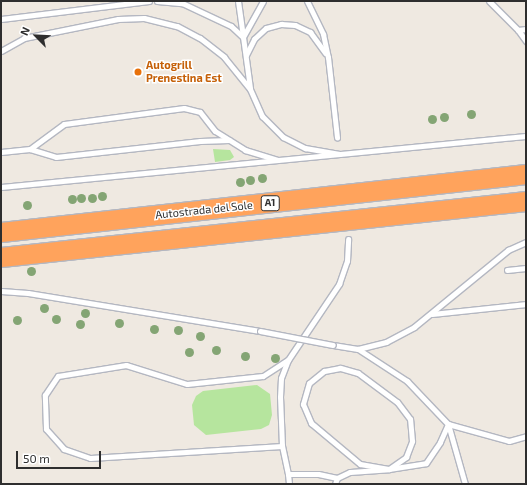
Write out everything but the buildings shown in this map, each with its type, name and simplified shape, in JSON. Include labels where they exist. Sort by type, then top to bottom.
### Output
[{"type":"highway","name":"Autostrada del Sole","points":[[1,232],[526,174]]},
{"type":"highway","name":"A1","points":[[1,257],[526,201]]},
{"type":"lane","points":[[1,19],[149,1]]},
{"type":"lane","points":[[157,1],[182,3],[231,26],[244,37]]},
{"type":"lane","points":[[238,1],[250,89]]},
{"type":"lane","points":[[244,37],[263,1]]},
{"type":"lane","points":[[307,1],[323,34],[328,57],[337,138]]},
{"type":"lane","points":[[489,1],[518,30],[526,41]]},
{"type":"lane","points":[[1,51],[24,38],[118,19],[144,18],[177,26],[200,38],[224,58],[250,89],[262,116],[283,137],[305,148],[348,155]]},
{"type":"lane","points":[[246,55],[254,39],[266,28],[281,24],[295,25],[310,32],[328,57]]},
{"type":"lane","points":[[518,30],[526,29]]},
{"type":"lane","points":[[30,149],[64,124],[184,108],[200,112],[215,131],[245,150],[280,161]]},
{"type":"lane","points":[[1,187],[348,155],[526,136]]},
{"type":"lane","points":[[1,152],[30,149],[56,157],[200,141],[230,140]]},
{"type":"lane","points":[[289,484],[282,446],[281,384],[288,360],[339,284],[347,261],[348,239]]},
{"type":"lane","points":[[1,292],[28,293],[260,331],[358,349],[386,342],[414,327],[508,250],[526,242]]},
{"type":"lane","points":[[506,270],[526,268]]},
{"type":"lane","points":[[430,314],[526,304]]},
{"type":"lane","points":[[358,349],[407,381],[448,424],[465,484]]},
{"type":"lane","points":[[282,446],[90,458],[64,449],[46,429],[45,394],[58,376],[126,365],[186,384],[263,376],[288,360]]},
{"type":"lane","points":[[340,368],[358,373],[397,402],[410,419],[412,441],[406,457],[389,469],[360,464],[310,423],[303,404],[309,383],[324,371],[340,368]]},
{"type":"lane","points":[[448,424],[509,441],[526,436]]},
{"type":"lane","points":[[288,474],[318,474],[337,478],[350,472],[389,469],[426,463],[440,442],[448,424]]},
{"type":"lane","points":[[335,484],[337,478]]},
{"type":"green space","points":[[213,149],[230,150],[234,157],[230,160],[215,162]]},
{"type":"green space","points":[[257,385],[270,394],[272,415],[269,425],[261,429],[206,435],[194,425],[192,405],[196,396],[203,391]]},
{"type":"place","name":"Autogrill Prenestina Est","points":[[138,72]]}]
